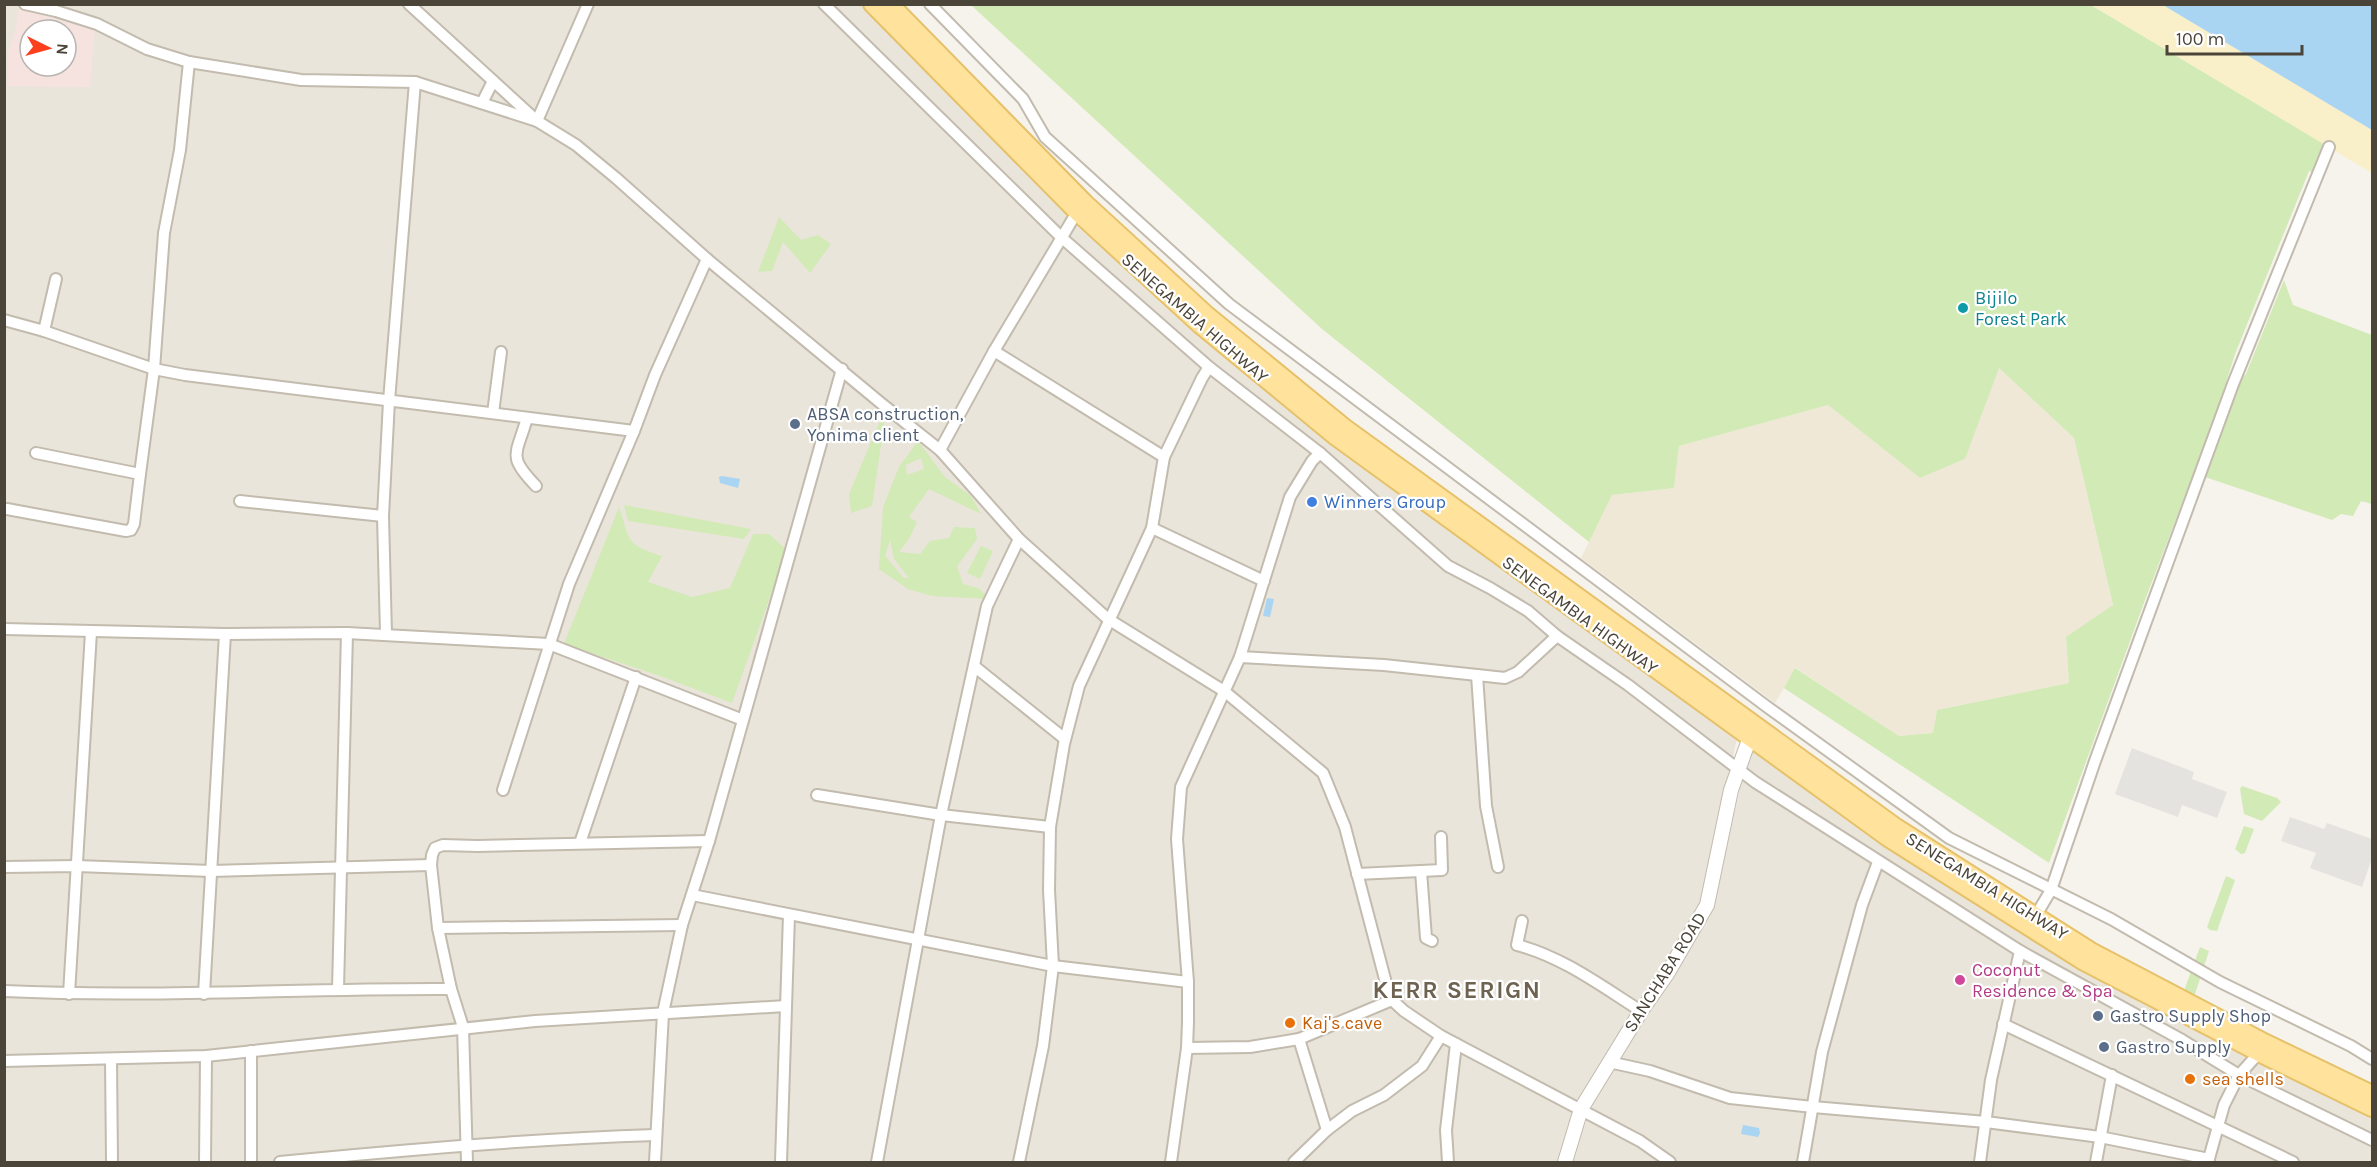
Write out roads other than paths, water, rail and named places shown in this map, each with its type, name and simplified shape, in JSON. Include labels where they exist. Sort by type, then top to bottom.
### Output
[{"type":"main road","name":"SENEGAMBIA HIGHWAY","points":[[872,4],[1077,212],[1199,324],[1336,437],[1888,838],[2038,934],[2103,972],[2259,1053],[2373,1108]]},
{"type":"main road","name":"SENEGAMBIA HIGHWAY","points":[[890,4],[996,114],[1132,247],[1214,321],[1344,427],[1896,827],[2035,917],[2127,971],[2264,1042],[2373,1094]]},
{"type":"street","points":[[25,4],[97,24],[147,49],[189,62],[301,80],[415,82],[537,121]]},
{"type":"street","points":[[537,121],[588,4]]},
{"type":"street","points":[[824,4],[1060,237],[1209,367],[1320,453],[1448,566],[1528,611],[1557,636],[1628,685],[1755,782],[2020,951],[2182,1040],[2239,1075],[2373,1140]]},
{"type":"street","points":[[930,4],[1023,99],[1045,137],[1228,304],[1766,706],[1949,838],[2111,919],[2220,982],[2373,1059]]},
{"type":"street","points":[[415,6],[537,121],[576,145],[707,259],[940,450],[1019,539],[1108,619],[1224,690],[1323,773],[1345,827],[1392,1000],[1441,1036],[1581,1108],[1640,1141],[1670,1162]]},
{"type":"street","points":[[8,509],[126,531],[131,530],[134,524],[154,369],[164,233],[180,150],[189,62]]},
{"type":"street","points":[[482,103],[493,81]]},
{"type":"street","points":[[386,634],[383,516],[388,401],[415,82]]},
{"type":"street","points":[[2035,917],[2051,890],[2213,436],[2329,147]]},
{"type":"street","points":[[940,450],[994,351],[1077,212]]},
{"type":"street","points":[[503,790],[569,584],[634,431],[655,375],[707,259]]},
{"type":"street","points":[[44,331],[56,279]]},
{"type":"street","points":[[4,320],[44,331],[154,369],[634,431]]},
{"type":"street","points":[[994,351],[1164,457]]},
{"type":"street","points":[[494,413],[501,352]]},
{"type":"street","points":[[1019,1162],[1043,1046],[1053,966],[1049,890],[1050,827],[1065,739],[1079,686],[1152,528],[1164,457],[1209,367]]},
{"type":"street","points":[[655,1162],[663,1014],[682,926],[709,841],[842,369]]},
{"type":"street","points":[[527,418],[515,458],[519,468],[536,486]]},
{"type":"street","points":[[36,453],[140,474]]},
{"type":"street","points":[[1171,1162],[1187,1048],[1188,982],[1177,839],[1181,787],[1240,657],[1290,497],[1312,461],[1320,453]]},
{"type":"street","points":[[240,501],[383,516]]},
{"type":"street","points":[[1152,528],[1264,581]]},
{"type":"street","points":[[878,1162],[941,815],[987,606],[1019,539]]},
{"type":"street","points":[[4,629],[225,634],[386,634],[549,644],[636,676],[743,720]]},
{"type":"street","points":[[69,994],[91,632]]},
{"type":"street","points":[[338,989],[347,633]]},
{"type":"street","points":[[204,994],[225,634]]},
{"type":"street","points":[[1240,657],[1384,665],[1505,678],[1518,672],[1557,636]]},
{"type":"street","points":[[974,666],[1065,739]]},
{"type":"street","points":[[1477,675],[1486,806],[1498,867]]},
{"type":"street","points":[[580,843],[636,676]]},
{"type":"street","name":"SANCHABA ROAD","points":[[1565,1162],[1581,1108],[1641,1011],[1667,974],[1707,905],[1722,827],[1738,767],[1750,737]]},
{"type":"street","points":[[817,795],[941,815],[1050,827]]},
{"type":"street","points":[[1357,874],[1442,870],[1441,837]]},
{"type":"street","points":[[467,1162],[463,1028],[451,989],[438,928],[431,865],[435,848],[443,845],[709,841]]},
{"type":"street","points":[[1803,1162],[1822,1052],[1862,905],[1878,862]]},
{"type":"street","points":[[4,867],[77,866],[211,872],[431,865]]},
{"type":"street","points":[[1421,871],[1426,938],[1432,941]]},
{"type":"street","points":[[692,896],[1053,966],[1188,982]]},
{"type":"street","points":[[781,1162],[789,915]]},
{"type":"street","points":[[1522,921],[1517,945],[1542,952],[1558,960],[1641,1011]]},
{"type":"street","points":[[438,928],[682,926]]},
{"type":"street","points":[[1980,1162],[1991,1080],[2020,951]]},
{"type":"street","points":[[4,992],[204,994],[338,989],[451,989]]},
{"type":"street","points":[[1187,1048],[1250,1047],[1299,1040],[1392,1000]]},
{"type":"street","points":[[4,1061],[206,1056],[535,1021],[786,1006]]},
{"type":"street","points":[[2003,1023],[2293,1162]]},
{"type":"street","points":[[1294,1162],[1327,1130],[1353,1111],[1384,1095],[1422,1066],[1441,1036]]},
{"type":"street","points":[[1299,1040],[1327,1130]]},
{"type":"street","points":[[1448,1162],[1446,1130],[1456,1044]]},
{"type":"street","points":[[251,1051],[251,1162]]},
{"type":"street","points":[[1609,1062],[1650,1071],[1730,1098],[1986,1122],[2100,1137],[2208,1161],[2224,1105],[2239,1075],[2259,1053]]},
{"type":"street","points":[[205,1162],[206,1056]]},
{"type":"street","points":[[111,1059],[112,1162]]},
{"type":"street","points":[[2096,1162],[2112,1075]]},
{"type":"street","points":[[280,1162],[378,1158],[466,1147],[588,1137],[655,1135]]},
{"type":"water","points":[[2163,5],[2372,5],[2372,130]]},
{"type":"water","points":[[719,477],[740,479],[738,488],[720,483]]},
{"type":"water","points":[[1267,598],[1274,599],[1270,617],[1263,616]]},
{"type":"water","points":[[1743,1125],[1759,1128],[1758,1137],[1741,1134]]},
{"type":"place","name":"Bijilo Forest Park","points":[[1963,308]]},
{"type":"place","name":"ABSA construction, Yonima client","points":[[795,424]]},
{"type":"place","name":"Winners Group","points":[[1312,502]]},
{"type":"place","name":"Coconut Residence & Spa","points":[[1960,980]]},
{"type":"place","name":"Gastro Supply Shop","points":[[2098,1016]]},
{"type":"place","name":"Kaj's cave","points":[[1290,1023]]},
{"type":"place","name":"Gastro Supply","points":[[2104,1047]]},
{"type":"place","name":"sea shells","points":[[2190,1079]]},
{"type":"district","name":"KERR SERIGN","points":[[1457,990]]}]
